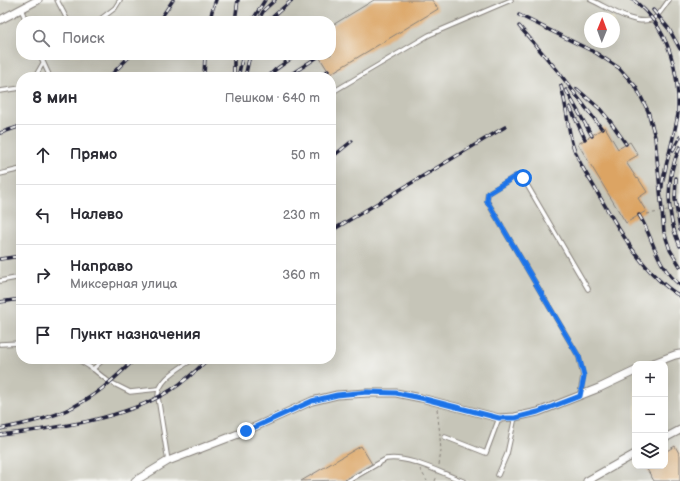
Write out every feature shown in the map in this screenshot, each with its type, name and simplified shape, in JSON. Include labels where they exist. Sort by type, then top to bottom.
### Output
[{"type":"street","points":[[0,20],[38,0]]},
{"type":"street","points":[[659,361],[680,354]]},
{"type":"street","points":[[134,481],[168,461],[246,431],[312,401],[337,395],[367,392],[396,393],[499,418],[515,418],[538,412],[580,396],[632,372]]},
{"type":"street","points":[[668,436],[680,430]]},
{"type":"street","points":[[587,481],[632,456]]},
{"type":"lane","points":[[57,0],[65,16]]},
{"type":"lane","points":[[105,16],[115,8],[120,0]]},
{"type":"lane","points":[[336,90],[429,35],[511,0]]},
{"type":"lane","points":[[591,0],[630,18],[644,21],[654,19],[667,2],[663,0]]},
{"type":"lane","points":[[21,9],[24,16]]},
{"type":"lane","points":[[42,60],[48,72]]},
{"type":"lane","points":[[38,72],[43,63]]},
{"type":"lane","points":[[0,91],[16,89]]},
{"type":"lane","points":[[0,174],[16,170]]},
{"type":"lane","points":[[580,396],[584,376],[579,357],[487,201],[488,193],[516,176],[523,178],[588,289]]},
{"type":"lane","points":[[0,280],[16,278]]},
{"type":"lane","points":[[0,344],[16,343]]},
{"type":"lane","points":[[85,364],[108,381],[130,392],[158,389]]},
{"type":"lane","points":[[93,369],[98,364]]},
{"type":"lane","points":[[168,461],[158,389],[168,377],[186,364]]},
{"type":"lane","points":[[445,437],[486,453],[499,418]]},
{"type":"lane","points":[[498,475],[507,454],[515,418]]},
{"type":"lane","points":[[348,481],[386,459],[392,458],[402,458],[463,481]]},
{"type":"path","points":[[647,214],[680,209]]},
{"type":"path","points":[[435,481],[441,451],[437,409],[440,403]]},
{"type":"path","points":[[420,469],[427,481]]},
{"type":"shaded area","points":[[0,0],[680,0],[680,481],[0,481]]},
{"type":"building","points":[[374,0],[432,0],[438,9],[333,72],[329,72],[321,60],[336,60],[336,23]]},
{"type":"building","points":[[605,127],[618,149],[630,142],[638,155],[626,162],[647,192],[638,198],[646,211],[626,223],[578,144]]},
{"type":"building","points":[[361,446],[372,464],[345,480],[301,481]]},
{"type":"building","points":[[675,446],[680,455],[680,481],[654,481],[647,469],[668,469],[668,450]]},
{"type":"railway","points":[[162,16],[173,0]]},
{"type":"railway","points":[[211,16],[216,0]]},
{"type":"railway","points":[[236,16],[238,0]]},
{"type":"railway","points":[[255,16],[265,0]]},
{"type":"railway","points":[[261,16],[264,10],[275,0]]},
{"type":"railway","points":[[274,16],[292,0]]},
{"type":"railway","points":[[633,0],[645,11],[663,36],[674,66],[677,82],[678,114],[662,187]]},
{"type":"railway","points":[[653,10],[669,29],[680,49]]},
{"type":"railway","points":[[519,15],[596,53],[619,68],[636,87],[648,111],[655,137],[664,232],[670,250],[680,266]]},
{"type":"railway","points":[[519,26],[557,70],[602,129]]},
{"type":"railway","points":[[114,72],[126,60]]},
{"type":"railway","points":[[204,72],[205,60]]},
{"type":"railway","points":[[234,60],[234,72]]},
{"type":"railway","points":[[239,72],[242,60]]},
{"type":"railway","points":[[246,72],[249,60]]},
{"type":"railway","points":[[273,72],[289,60]]},
{"type":"railway","points":[[295,72],[313,60]]},
{"type":"railway","points":[[561,86],[571,139],[575,152],[584,170],[632,249],[654,276],[680,296]]},
{"type":"railway","points":[[577,89],[600,109],[626,144]]},
{"type":"railway","points":[[566,90],[592,136]]},
{"type":"railway","points":[[570,107],[585,139]]},
{"type":"railway","points":[[336,228],[505,127]]},
{"type":"railway","points":[[0,133],[16,128]]},
{"type":"railway","points":[[673,150],[680,137]]},
{"type":"railway","points":[[336,154],[352,141]]},
{"type":"railway","points":[[680,147],[672,172],[669,197],[672,222],[680,246]]},
{"type":"railway","points":[[676,178],[675,199],[680,230]]},
{"type":"railway","points":[[639,215],[660,261],[672,278],[680,285]]},
{"type":"railway","points":[[0,259],[16,257]]},
{"type":"railway","points":[[0,302],[16,300]]},
{"type":"railway","points":[[0,429],[42,419],[73,407],[103,388],[129,364]]},
{"type":"railway","points":[[0,435],[66,426],[110,416],[132,409],[171,390],[190,376],[203,364]]},
{"type":"route","points":[[246,431],[312,401],[337,395],[367,392],[396,393],[499,418],[515,418],[538,412],[580,396],[584,376],[579,357],[487,201],[488,193],[498,186],[516,176],[523,178]]}]
